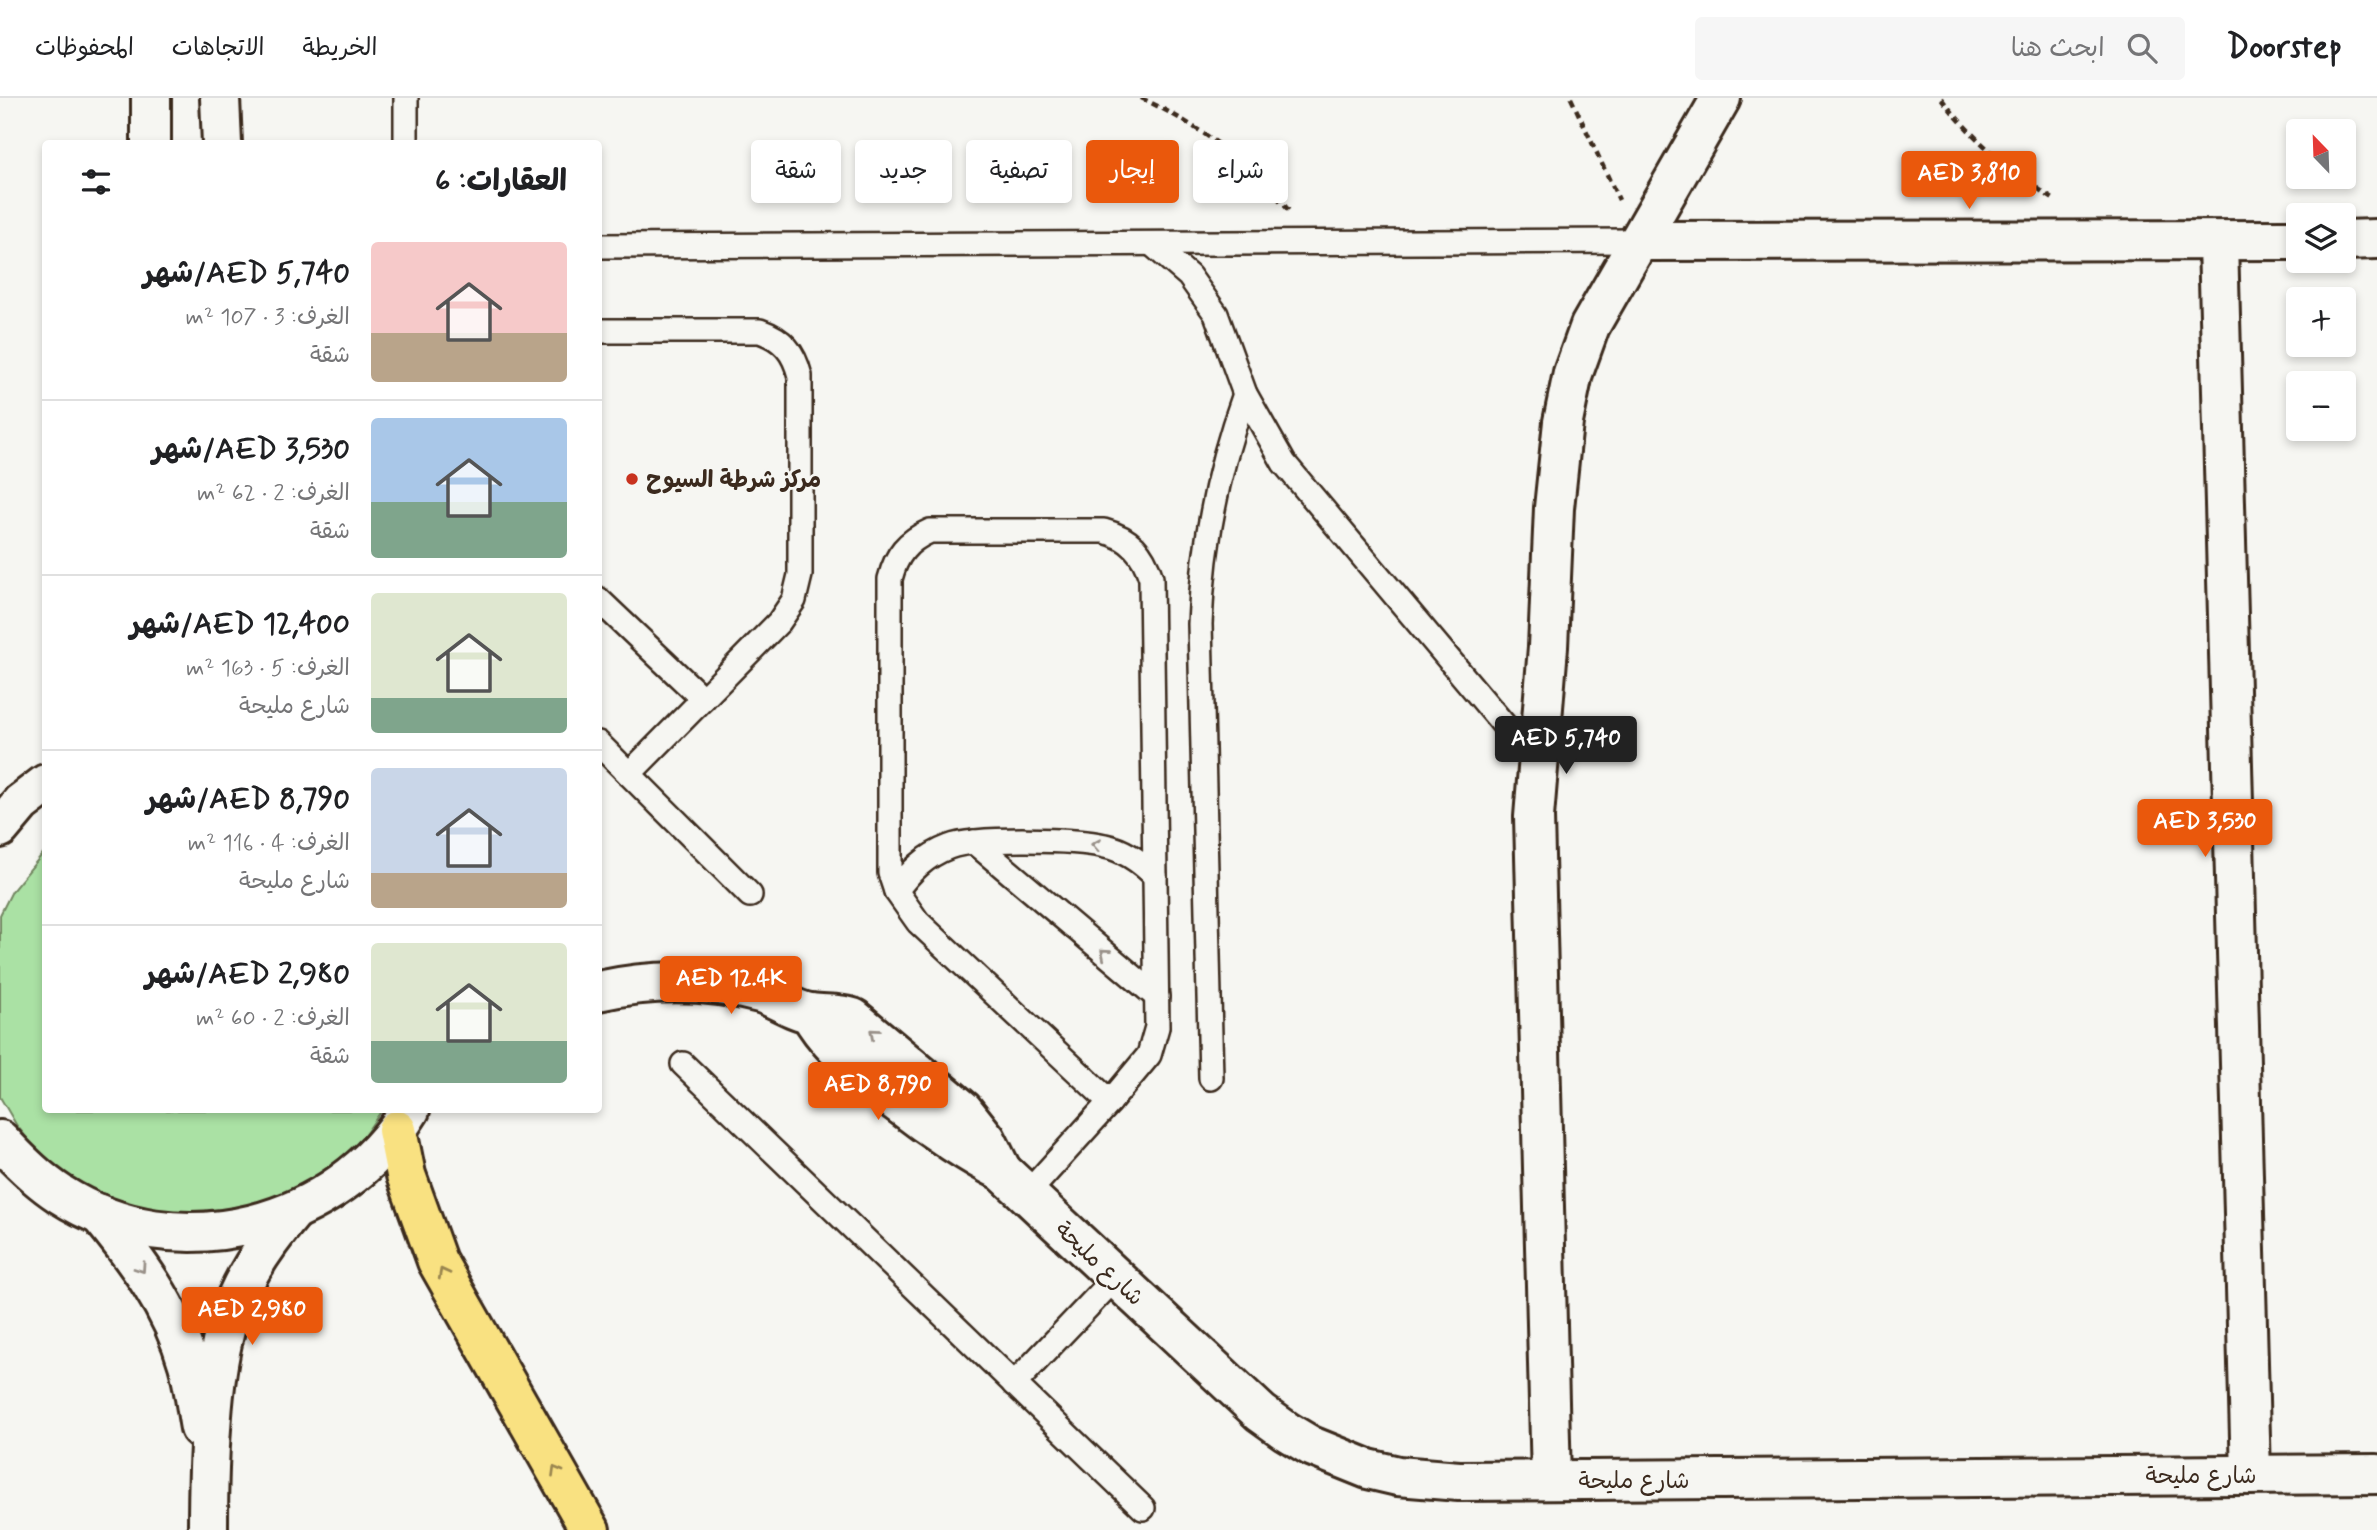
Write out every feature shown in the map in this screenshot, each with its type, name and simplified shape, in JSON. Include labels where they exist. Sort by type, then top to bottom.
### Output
[{"type":"highway","points":[[404,1120],[406,1175],[437,1261],[590,1530]]},
{"type":"street","points":[[151,98],[152,140]]},
{"type":"street","points":[[220,98],[222,140]]},
{"type":"street","points":[[1551,1480],[1534,817],[1536,763],[1548,647],[1553,508],[1563,422],[1573,373],[1590,326],[1721,98]]},
{"type":"street","points":[[2356,240],[2377,239]]},
{"type":"street","points":[[1640,241],[2286,240]]},
{"type":"street","points":[[2218,242],[2252,1475]]},
{"type":"street","points":[[0,828],[21,803],[42,787]]},
{"type":"street","name":"شارع مليحة","points":[[602,966],[661,982]]},
{"type":"street","name":"شارع مليحة","points":[[602,990],[661,982],[699,982],[738,987],[775,998],[810,1013],[839,1013],[866,1026],[963,1110],[1015,1183],[1261,1413],[1311,1447],[1359,1466],[1398,1476],[1459,1481],[2377,1474]]},
{"type":"street","points":[[0,1140],[25,1167],[60,1194],[99,1214],[146,1228],[195,1233],[245,1228],[292,1213],[332,1192],[367,1164],[404,1120]]},
{"type":"street","points":[[208,1530],[208,1475],[220,1357],[227,1323],[253,1265],[292,1213]]},
{"type":"street","points":[[99,1214],[142,1269],[176,1329],[189,1365],[208,1475]]},
{"type":"lane","points":[[406,98],[406,140]]},
{"type":"lane","points":[[602,246],[1640,241]]},
{"type":"lane","points":[[1153,245],[1189,276],[1203,294],[1225,335],[1245,394],[1263,430],[1292,473],[1536,763]]},
{"type":"lane","points":[[602,331],[760,331],[782,342],[797,363],[800,376],[798,588],[779,622],[629,774]]},
{"type":"lane","points":[[1211,1078],[1200,624],[1202,573],[1217,479],[1245,394]]},
{"type":"lane","points":[[1015,1183],[1110,1102],[1149,1055],[1157,1027],[1151,578],[1140,552],[1129,542],[1104,531],[930,531],[907,544],[899,554],[891,579],[887,854],[896,891],[918,922],[1110,1102]]},
{"type":"lane","points":[[602,603],[703,699]]},
{"type":"lane","points":[[602,747],[750,895]]},
{"type":"lane","points":[[896,891],[910,872],[929,857],[950,847],[974,842],[1085,842],[1105,846],[1141,862],[1155,876]]},
{"type":"lane","points":[[974,842],[1157,997]]},
{"type":"lane","points":[[683,1064],[1143,1508]]},
{"type":"lane","points":[[1014,1384],[1116,1277]]},
{"type":"path","points":[[1142,98],[1197,128],[1229,151],[1270,190],[1314,244]]},
{"type":"path","points":[[1571,98],[1640,241]]},
{"type":"path","points":[[1941,98],[1961,124],[1988,151],[2063,205]]},
{"type":"green space","points":[[42,855],[42,1113],[380,1113],[357,1146],[302,1191],[235,1216],[130,1209],[66,1177],[40,1154],[17,1126],[0,1097],[0,915],[12,891]]},
{"type":"place","name":"مركز شرطة السيوح","points":[[632,479]]}]
